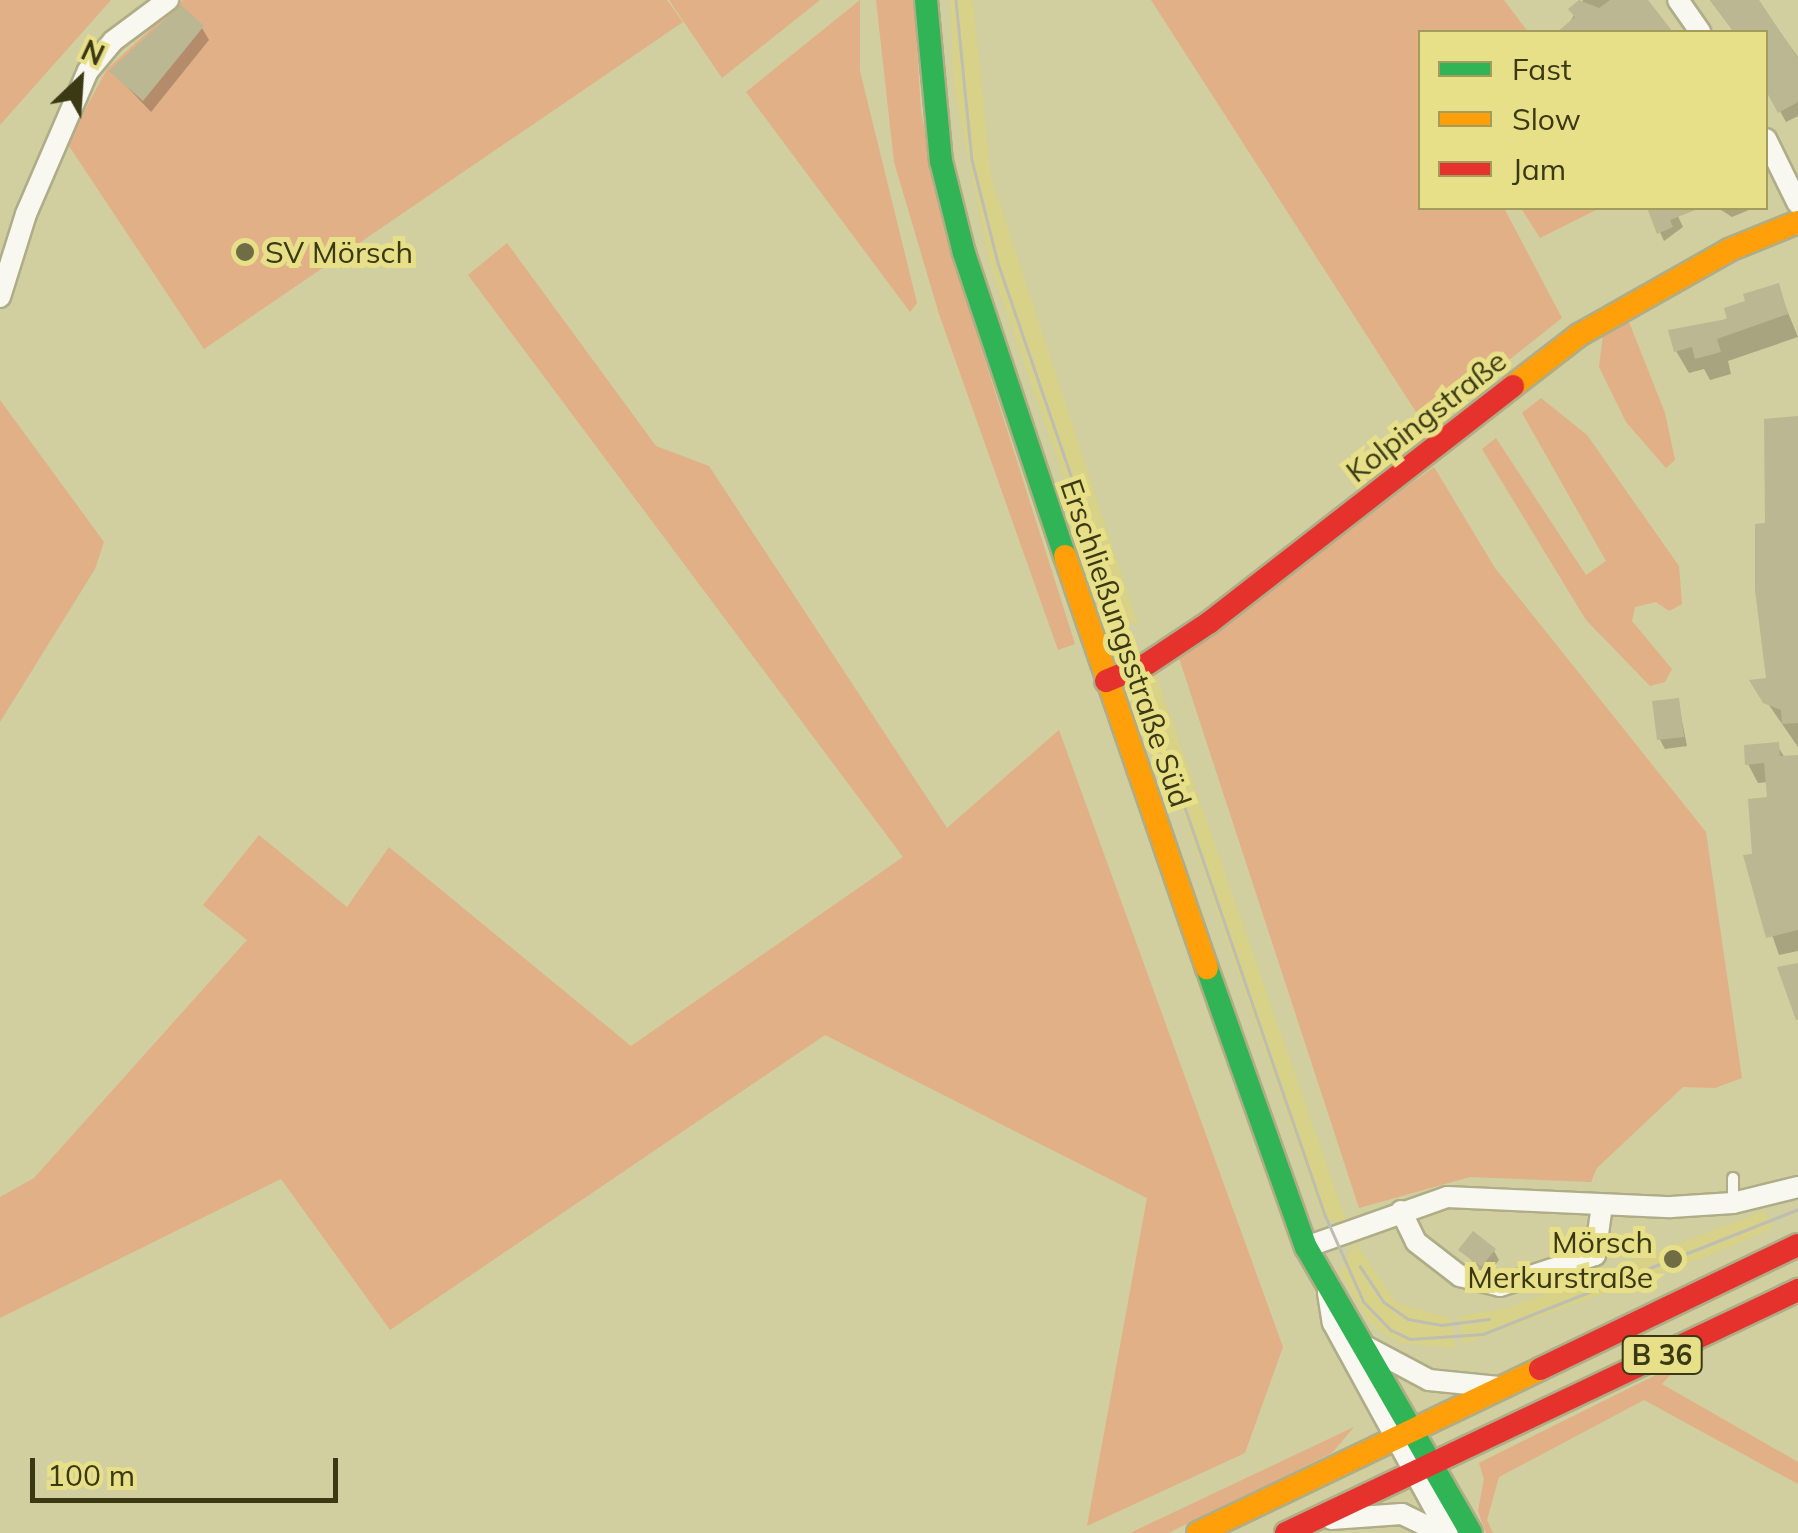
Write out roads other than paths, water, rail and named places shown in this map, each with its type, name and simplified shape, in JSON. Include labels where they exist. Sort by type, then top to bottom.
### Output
[{"type":"street","points":[[0,298],[26,214],[88,71],[113,41],[168,0]]},
{"type":"street","name":"Erschließungsstraße Süd","points":[[926,0],[938,145],[964,253],[1106,681],[1306,1247],[1327,1290],[1436,1463],[1471,1533]]},
{"type":"street","points":[[1678,0],[1699,30]]},
{"type":"street","points":[[1768,142],[1798,204]]},
{"type":"street","name":"Kolpingstraße","points":[[1106,681],[1147,664],[1231,607],[1579,336],[1730,250],[1798,222]]},
{"type":"street","points":[[1306,1247],[1447,1197],[1485,1194],[1602,1205],[1733,1204],[1798,1187]]},
{"type":"street","points":[[1401,1211],[1416,1242],[1460,1276],[1500,1286],[1595,1255],[1602,1205]]},
{"type":"street","name":"B 36","points":[[1198,1533],[1798,1245]]},
{"type":"street","name":"Erschließungsstraße Süd","points":[[1327,1290],[1333,1323],[1444,1533]]},
{"type":"street","name":"B 36","points":[[1286,1533],[1798,1290]]},
{"type":"street","name":"Erschließungsstraße Süd","points":[[1362,1342],[1412,1375],[1500,1387]]},
{"type":"street","points":[[1314,1520],[1402,1514],[1444,1533]]},
{"type":"lane","points":[[1733,1178],[1733,1204]]},
{"type":"tram line","points":[[956,0],[972,160],[998,263],[1325,1215],[1364,1302],[1391,1330],[1410,1339],[1483,1334],[1798,1209]]},
{"type":"tram line","points":[[1360,1266],[1384,1302],[1408,1319],[1441,1325],[1489,1319]]},
{"type":"place","name":"SV Mörsch","points":[[245,252]]},
{"type":"place","name":"Mörsch Merkurstraße","points":[[1673,1259]]}]
